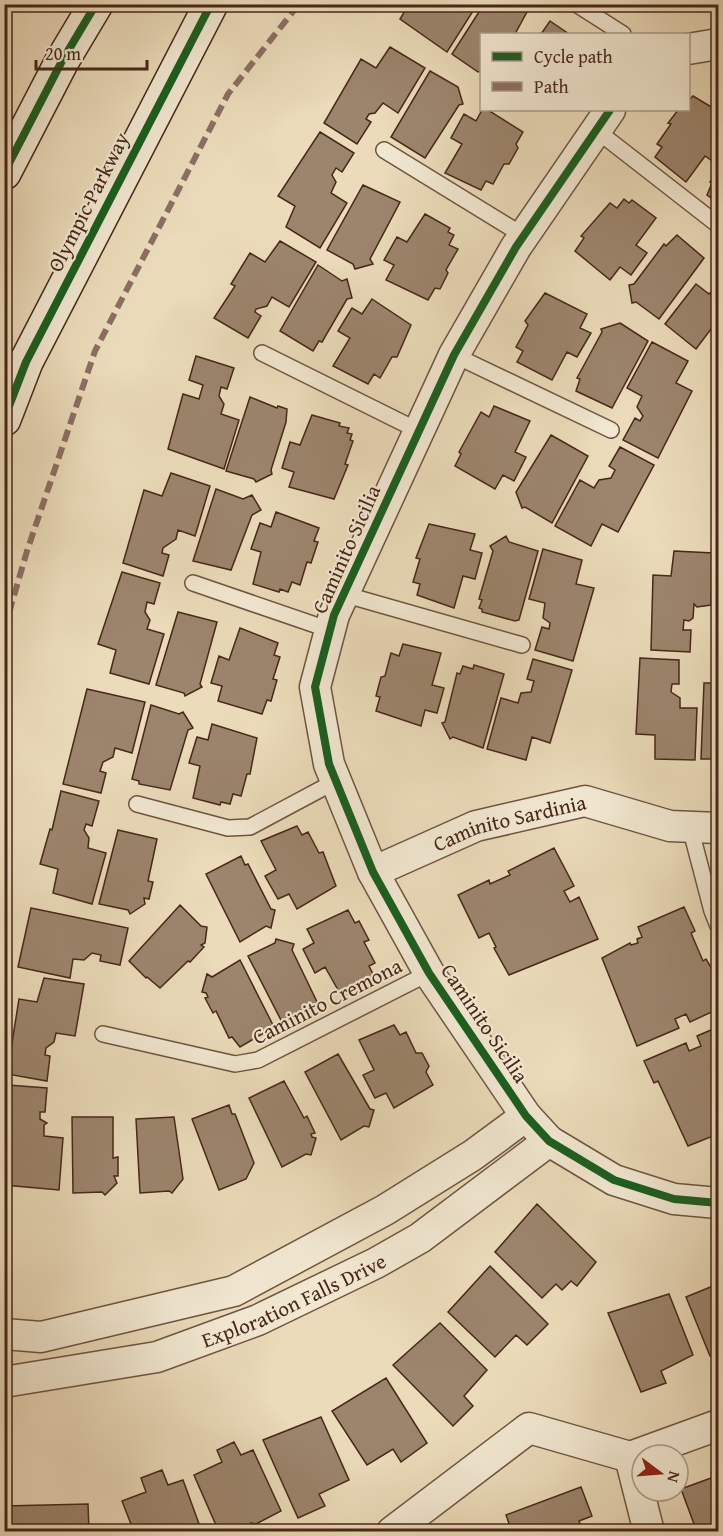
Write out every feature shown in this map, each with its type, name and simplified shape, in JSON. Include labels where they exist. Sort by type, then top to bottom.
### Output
[{"type":"main road","points":[[4,173],[62,61],[96,4]]},
{"type":"main road","name":"Olympic Parkway","points":[[4,418],[26,362],[211,4]]},
{"type":"street","points":[[690,49],[718,44]]},
{"type":"street","name":"Caminito Sicilia","points":[[603,120],[524,236],[454,355],[344,594],[330,630],[315,687],[329,764],[373,872],[429,973],[526,1116],[549,1141],[595,1170],[643,1191],[674,1199],[718,1203]]},
{"type":"street","name":"Caminito Sardinia","points":[[373,872],[476,826],[585,801],[670,826],[704,827]]},
{"type":"street","name":"Exploration Falls Drive","points":[[4,1334],[41,1337],[234,1291],[385,1210],[473,1155],[526,1116]]},
{"type":"street","name":"Exploration Falls Drive","points":[[4,1382],[157,1357],[258,1320],[376,1263],[420,1238],[549,1141]]},
{"type":"street","points":[[668,1443],[718,1425]]},
{"type":"street","points":[[392,1532],[529,1428],[630,1457]]},
{"type":"street","points":[[642,1503],[649,1532]]},
{"type":"lane","points":[[576,4],[621,33]]},
{"type":"lane","points":[[603,120],[718,225]]},
{"type":"lane","points":[[384,150],[524,236]]},
{"type":"lane","points":[[262,353],[419,431]]},
{"type":"lane","points":[[454,355],[611,430]]},
{"type":"lane","points":[[193,583],[330,630]]},
{"type":"lane","points":[[344,594],[522,645]]},
{"type":"lane","points":[[137,804],[228,828],[250,827],[336,781]]},
{"type":"lane","points":[[704,827],[711,910],[718,926]]},
{"type":"lane","name":"Caminito Cremona","points":[[104,1034],[235,1064],[258,1060],[429,973]]},
{"type":"building","points":[[409,4],[470,4],[475,8],[447,52],[400,19]]},
{"type":"building","points":[[484,4],[519,4],[528,10],[516,33],[480,33],[480,72],[452,54]]},
{"type":"building","points":[[550,21],[568,33],[542,33]]},
{"type":"building","points":[[390,47],[425,68],[398,113],[383,103],[375,113],[369,114],[366,119],[371,122],[357,144],[324,123],[361,59],[376,68]]},
{"type":"building","points":[[430,71],[458,87],[463,104],[459,105],[425,158],[391,137]]},
{"type":"building","points":[[693,96],[718,111],[718,158],[715,163],[705,156],[686,182],[655,157],[662,147],[657,144],[671,124],[668,123],[677,111],[690,111],[690,99]]},
{"type":"building","points":[[481,111],[490,111],[523,132],[516,144],[518,148],[509,164],[504,164],[493,184],[486,181],[481,190],[445,173],[462,144],[451,138],[464,114],[476,121]]},
{"type":"building","points":[[320,132],[354,153],[342,172],[336,168],[332,175],[336,182],[331,193],[347,203],[320,248],[286,227],[295,206],[278,196]]},
{"type":"building","points":[[718,171],[718,203],[707,195],[712,183],[710,182]]},
{"type":"building","points":[[363,185],[400,202],[370,259],[373,264],[355,269],[353,264],[327,250]]},
{"type":"building","points":[[624,199],[629,203],[632,200],[656,218],[636,245],[647,253],[631,275],[620,267],[610,280],[575,251],[584,238],[581,236],[610,203],[617,208]]},
{"type":"building","points":[[425,214],[450,228],[448,232],[454,235],[449,245],[458,249],[446,270],[448,273],[440,289],[435,288],[428,300],[386,280],[394,265],[384,260],[397,237],[407,242]]},
{"type":"building","points":[[677,235],[704,258],[659,319],[636,302],[632,303],[629,285],[634,284],[664,244],[666,246]]},
{"type":"building","points":[[280,241],[316,262],[289,307],[272,297],[267,306],[256,309],[255,312],[261,316],[248,338],[214,318],[235,286],[231,284],[250,253],[265,262]]},
{"type":"building","points":[[318,265],[342,281],[347,279],[352,298],[347,299],[322,342],[319,341],[313,351],[280,331]]},
{"type":"building","points":[[696,284],[709,294],[718,285],[718,335],[711,329],[696,349],[665,324]]},
{"type":"building","points":[[545,293],[587,314],[580,328],[591,333],[577,357],[567,352],[552,380],[517,362],[523,351],[516,347],[528,325],[525,321]]},
{"type":"building","points":[[372,299],[411,325],[397,357],[392,357],[380,378],[374,374],[368,384],[333,366],[350,338],[338,331],[352,308],[362,314]]},
{"type":"building","points":[[620,323],[648,341],[612,408],[576,391],[580,379],[577,378],[602,332],[601,329]]},
{"type":"building","points":[[652,342],[688,361],[676,383],[692,391],[658,458],[623,440],[635,418],[640,421],[643,416],[637,407],[642,396],[627,388]]},
{"type":"building","points":[[196,356],[234,368],[227,389],[221,387],[219,396],[224,404],[221,414],[239,420],[224,469],[168,449],[183,394],[199,399],[203,385],[189,380]]},
{"type":"building","points":[[250,397],[277,408],[278,406],[287,409],[286,422],[271,470],[272,474],[256,482],[254,479],[226,471]]},
{"type":"building","points":[[494,406],[530,421],[515,452],[526,457],[514,481],[503,475],[495,489],[455,466],[461,454],[459,452],[481,412],[489,417]]},
{"type":"building","points":[[312,415],[340,423],[339,426],[349,428],[347,433],[352,434],[350,440],[353,441],[345,464],[348,465],[334,499],[289,487],[294,472],[282,468],[290,442],[300,445]]},
{"type":"building","points":[[551,435],[588,456],[552,523],[525,507],[522,508],[516,492]]},
{"type":"building","points":[[620,447],[654,465],[618,532],[602,524],[591,546],[555,526],[580,480],[594,488],[599,480],[611,478],[615,470],[609,466]]},
{"type":"building","points":[[171,473],[210,486],[195,536],[178,530],[176,539],[163,548],[162,553],[169,555],[163,576],[123,563],[144,490],[162,496]]},
{"type":"building","points":[[216,489],[243,499],[252,495],[261,510],[252,515],[231,570],[193,561]]},
{"type":"building","points":[[276,512],[319,528],[314,541],[318,542],[311,563],[307,562],[300,585],[292,582],[288,592],[280,589],[279,592],[253,584],[261,552],[251,549],[260,523],[271,527]]},
{"type":"building","points":[[429,524],[475,534],[470,550],[482,553],[475,579],[463,576],[454,608],[417,595],[420,584],[413,582],[420,559],[416,558]]},
{"type":"building","points":[[506,536],[509,542],[538,551],[519,620],[515,621],[482,612],[479,608],[482,600],[479,599],[493,551],[490,546]]},
{"type":"building","points":[[543,549],[582,560],[576,584],[594,588],[573,661],[535,650],[542,627],[549,629],[550,623],[543,618],[545,603],[529,599]]},
{"type":"building","points":[[674,551],[713,553],[711,605],[697,607],[694,604],[693,618],[689,621],[684,620],[683,630],[691,630],[690,652],[651,650],[653,575],[671,576]]},
{"type":"building","points":[[122,572],[160,583],[154,604],[147,602],[145,612],[150,620],[147,629],[164,634],[149,684],[110,673],[116,650],[98,644]]},
{"type":"building","points":[[178,612],[217,622],[200,684],[202,687],[185,696],[184,693],[156,685]]},
{"type":"building","points":[[240,628],[278,643],[274,655],[280,657],[273,679],[277,680],[271,701],[267,700],[262,714],[218,701],[222,686],[211,683],[219,656],[229,660]]},
{"type":"building","points":[[403,644],[441,653],[432,685],[444,688],[437,713],[425,710],[421,726],[376,711],[380,697],[376,696],[381,677],[385,676],[391,653],[399,656]]},
{"type":"building","points":[[640,658],[679,660],[679,684],[672,684],[671,692],[680,698],[680,708],[697,708],[695,760],[655,759],[655,735],[636,734]]},
{"type":"building","points":[[533,659],[572,670],[550,743],[532,737],[526,760],[487,749],[501,698],[518,703],[521,693],[531,692],[534,681],[527,679]]},
{"type":"building","points":[[474,665],[504,674],[483,748],[453,737],[450,739],[442,723],[445,722],[457,673],[460,674],[463,666],[473,669]]},
{"type":"building","points":[[704,683],[718,683],[718,759],[701,759]]},
{"type":"building","points":[[87,689],[145,702],[132,753],[115,748],[113,757],[103,762],[100,771],[106,773],[101,793],[63,784]]},
{"type":"building","points":[[151,705],[179,714],[183,712],[193,728],[188,730],[170,790],[139,784],[139,781],[132,779]]},
{"type":"building","points":[[212,724],[257,738],[250,774],[247,774],[241,796],[233,794],[230,804],[221,802],[220,805],[193,798],[200,766],[189,763],[197,737],[208,740]]},
{"type":"building","points":[[61,791],[99,801],[92,826],[86,824],[84,830],[89,838],[88,848],[106,853],[92,904],[53,893],[58,869],[40,864],[50,829],[52,830]]},
{"type":"building","points":[[297,826],[302,835],[308,832],[319,853],[323,852],[336,886],[297,909],[289,894],[278,899],[265,876],[276,870],[261,841]]},
{"type":"building","points":[[118,830],[157,839],[148,881],[153,882],[149,899],[144,898],[145,904],[130,914],[128,910],[99,904]]},
{"type":"building","points":[[554,848],[574,886],[564,891],[570,902],[579,897],[598,939],[509,975],[494,948],[496,947],[489,933],[479,938],[458,895],[489,880],[490,884],[510,875],[508,871]]},
{"type":"building","points":[[241,856],[245,865],[248,864],[271,909],[275,910],[271,928],[266,926],[240,942],[206,874]]},
{"type":"building","points":[[180,905],[201,926],[207,927],[205,943],[201,945],[204,947],[190,962],[188,961],[160,988],[129,961]]},
{"type":"building","points":[[684,907],[695,931],[691,933],[703,961],[706,959],[718,979],[718,1009],[690,1022],[686,1014],[675,1019],[679,1028],[637,1046],[602,958],[630,943],[631,945],[638,943],[637,939],[642,937],[638,927]]},
{"type":"building","points":[[31,908],[128,928],[120,965],[100,961],[101,955],[92,953],[84,960],[73,959],[70,978],[18,967]]},
{"type":"building","points":[[348,910],[355,923],[359,921],[369,940],[364,942],[375,963],[369,966],[374,976],[342,997],[325,967],[315,973],[303,949],[314,943],[307,929]]},
{"type":"building","points":[[276,939],[294,944],[292,950],[319,1006],[283,1024],[248,956],[275,943]]},
{"type":"building","points":[[240,960],[274,1027],[240,1047],[232,1037],[229,1038],[216,1011],[213,1013],[205,998],[208,997],[206,993],[202,992],[207,974],[212,977]]},
{"type":"building","points":[[44,978],[84,984],[75,1036],[56,1033],[54,1042],[46,1048],[45,1055],[50,1056],[47,1081],[7,1074],[19,999],[37,1002]]},
{"type":"building","points":[[394,1025],[400,1035],[406,1032],[416,1053],[422,1053],[429,1066],[426,1072],[433,1085],[394,1108],[386,1093],[375,1098],[363,1075],[374,1070],[359,1040]]},
{"type":"building","points":[[718,1027],[718,1134],[688,1146],[658,1081],[654,1083],[644,1061],[686,1043],[689,1051],[701,1046],[697,1036]]},
{"type":"building","points":[[338,1054],[370,1109],[374,1110],[369,1127],[364,1126],[341,1140],[305,1072]]},
{"type":"building","points":[[284,1081],[304,1118],[307,1116],[315,1133],[311,1134],[312,1137],[316,1138],[311,1155],[306,1154],[282,1167],[249,1098]]},
{"type":"building","points":[[8,1085],[47,1088],[45,1112],[40,1112],[40,1119],[47,1123],[44,1125],[44,1136],[63,1138],[59,1190],[4,1185],[4,1121]]},
{"type":"building","points":[[229,1105],[232,1114],[235,1114],[254,1163],[246,1179],[219,1190],[192,1119]]},
{"type":"building","points":[[72,1117],[113,1117],[113,1158],[118,1157],[118,1176],[114,1176],[117,1183],[105,1195],[102,1192],[73,1193]]},
{"type":"building","points":[[174,1117],[183,1179],[172,1193],[169,1191],[140,1193],[136,1119]]},
{"type":"building","points":[[537,1204],[596,1262],[577,1286],[571,1281],[562,1290],[556,1284],[542,1298],[495,1252]]},
{"type":"building","points":[[490,1266],[548,1324],[527,1345],[516,1335],[495,1357],[448,1312]]},
{"type":"building","points":[[718,1284],[718,1355],[710,1356],[686,1297]]},
{"type":"building","points":[[669,1294],[693,1355],[661,1371],[666,1383],[641,1392],[608,1313]]},
{"type":"building","points":[[440,1323],[487,1370],[464,1396],[473,1406],[453,1426],[393,1365]]},
{"type":"building","points":[[386,1378],[427,1443],[401,1462],[393,1449],[367,1465],[332,1411]]},
{"type":"building","points":[[321,1417],[349,1480],[319,1494],[325,1506],[298,1518],[263,1440]]},
{"type":"building","points":[[234,1442],[241,1455],[253,1450],[281,1511],[256,1524],[251,1523],[255,1532],[219,1532],[194,1475],[222,1462],[217,1450]]},
{"type":"building","points":[[162,1470],[168,1485],[183,1480],[202,1532],[134,1532],[122,1501],[146,1492],[141,1478]]},
{"type":"building","points":[[711,1478],[716,1491],[718,1490],[718,1532],[697,1532],[686,1503],[690,1503],[690,1486]]},
{"type":"building","points":[[581,1487],[592,1516],[579,1521],[583,1532],[512,1532],[506,1515]]},
{"type":"building","points":[[88,1504],[89,1532],[4,1532],[4,1506]]},
{"type":"marked path","points":[[4,630],[27,551],[95,351],[228,94],[299,4]]},
{"type":"cycle path","points":[[4,173],[62,61],[96,4]]},
{"type":"cycle path","points":[[4,419],[26,362],[211,4]]},
{"type":"cycle path","points":[[609,111],[516,247],[454,355],[334,615],[315,687],[329,764],[373,872],[429,973],[526,1116],[549,1141],[614,1180],[674,1199],[718,1203]]}]
